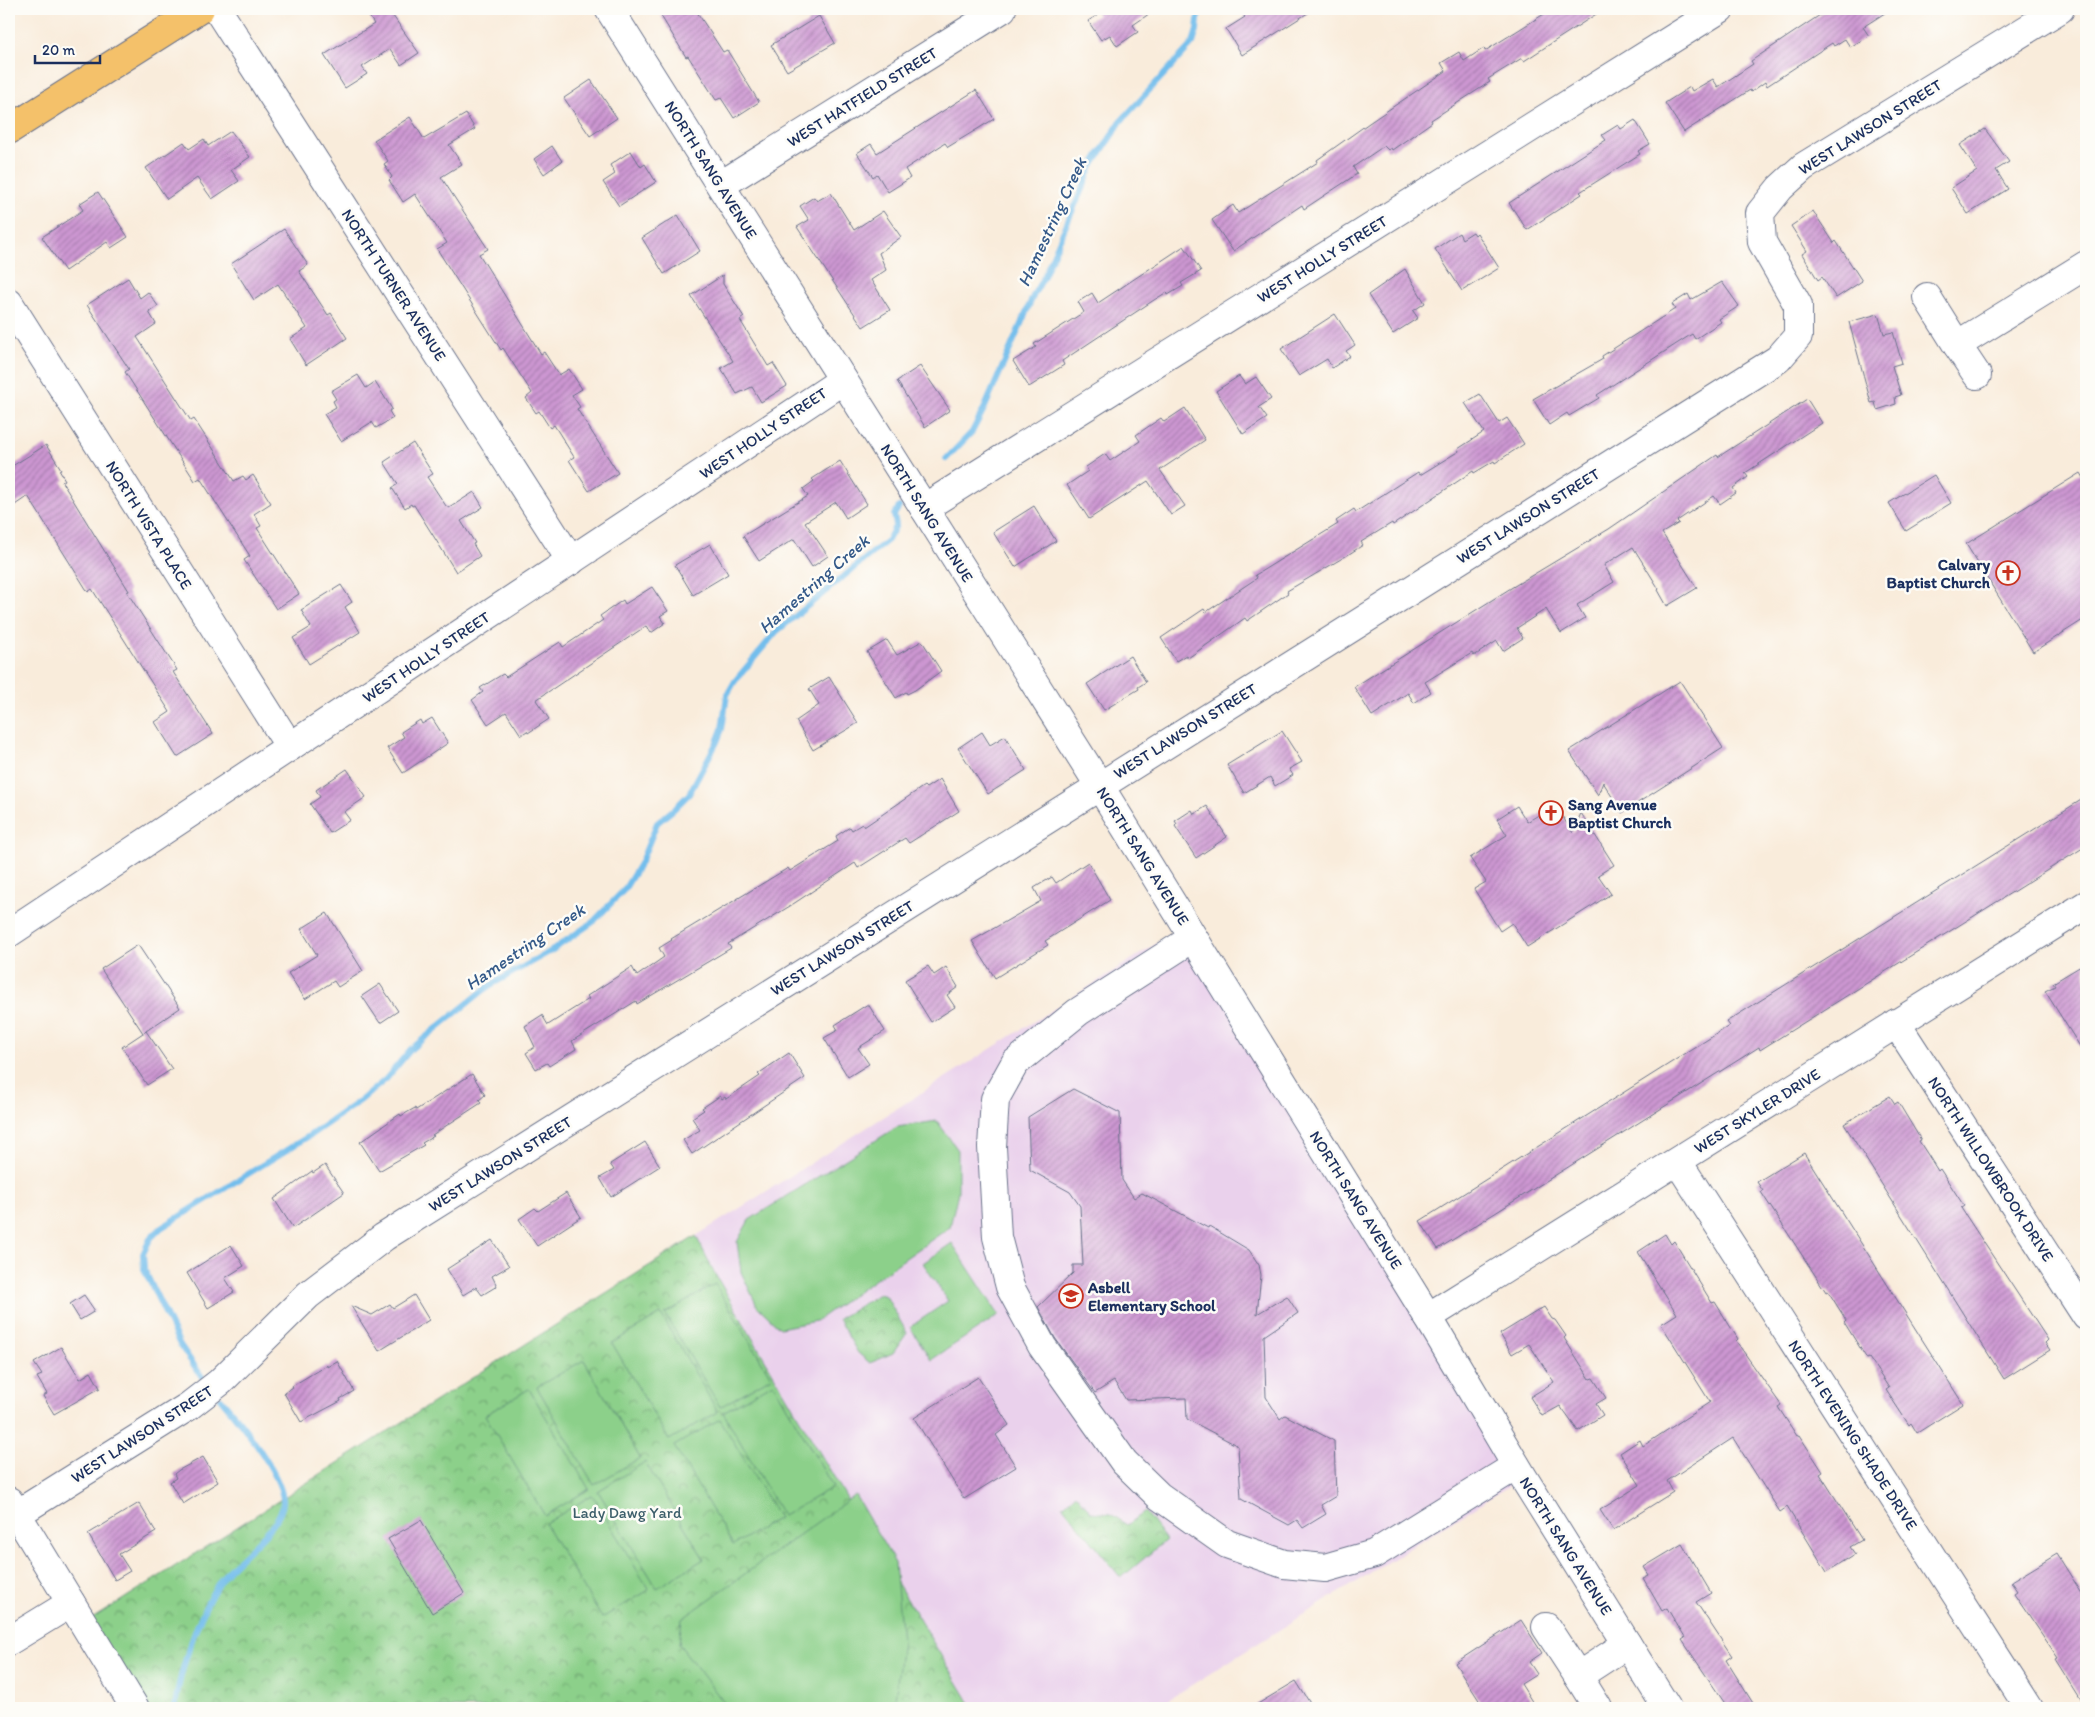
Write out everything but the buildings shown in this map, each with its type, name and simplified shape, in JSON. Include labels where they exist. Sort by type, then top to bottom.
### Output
[{"type":"main road","points":[[9,130],[200,9]]},
{"type":"street","name":"NORTH TURNER AVENUE","points":[[217,9],[571,561]]},
{"type":"street","name":"NORTH SANG AVENUE","points":[[609,9],[1099,785],[1428,1317],[1516,1466],[1667,1708]]},
{"type":"street","name":"WEST HATFIELD STREET","points":[[721,185],[1002,9]]},
{"type":"street","name":"WEST HOLLY STREET","points":[[924,508],[1720,9]]},
{"type":"street","name":"WEST LAWSON STREET","points":[[13,1507],[189,1406],[220,1382],[308,1295],[384,1237],[1778,359],[1798,336],[1798,305],[1762,242],[1760,213],[1780,188],[1803,167],[2060,9]]},
{"type":"street","points":[[1957,345],[2086,264]]},
{"type":"street","points":[[1927,297],[1977,375]]},
{"type":"street","name":"NORTH VISTA PLACE","points":[[9,303],[290,747]]},
{"type":"street","name":"WEST HOLLY STREET","points":[[9,933],[843,380]]},
{"type":"street","name":"WEST SKYLER DRIVE","points":[[1428,1317],[2086,906]]},
{"type":"street","points":[[1194,938],[1078,1012],[1022,1057],[1015,1063],[995,1099],[992,1147],[997,1237],[1010,1287],[1042,1346],[1124,1462],[1159,1496],[1227,1544],[1284,1564],[1326,1568],[1374,1554],[1516,1466]]},
{"type":"street","name":"NORTH WILLOWBROOK DRIVE","points":[[1896,1023],[2086,1316]]},
{"type":"street","name":"NORTH EVENING SHADE DRIVE","points":[[1678,1162],[2029,1708]]},
{"type":"street","points":[[13,1507],[134,1708]]},
{"type":"street","points":[[9,1641],[71,1603]]},
{"type":"street","points":[[1546,1627],[1598,1708]]},
{"type":"street","points":[[1578,1676],[1627,1644]]},
{"type":"shaded area","name":"Asbell Elementary School","points":[[1186,925],[1523,1477],[1155,1708],[973,1708],[907,1600],[887,1563],[850,1506],[715,1274],[696,1236]]},
{"type":"green space","points":[[937,1121],[958,1150],[958,1192],[950,1227],[816,1321],[780,1328],[757,1306],[741,1272],[737,1242],[749,1220],[897,1127]]},
{"type":"green space","name":"Lady Dawg Yard","points":[[696,1236],[715,1274],[973,1708],[135,1708],[84,1624]]},
{"type":"green space","points":[[952,1243],[999,1315],[931,1360],[910,1327],[948,1301],[923,1263]]},
{"type":"green space","points":[[715,1284],[771,1377],[720,1407],[665,1314]]},
{"type":"green space","points":[[879,1294],[886,1296],[907,1333],[893,1353],[870,1363],[858,1353],[838,1319]]},
{"type":"green space","points":[[661,1314],[718,1412],[669,1440],[612,1343]]},
{"type":"green space","points":[[584,1360],[640,1458],[594,1485],[537,1387]]},
{"type":"green space","points":[[773,1383],[833,1487],[783,1516],[723,1412]]},
{"type":"green space","points":[[529,1389],[589,1489],[545,1516],[485,1415]]},
{"type":"green space","points":[[720,1419],[779,1518],[733,1545],[674,1446]]},
{"type":"green space","points":[[645,1462],[704,1559],[657,1588],[598,1491]]},
{"type":"green space","points":[[1076,1494],[1091,1512],[1111,1514],[1127,1525],[1145,1512],[1166,1540],[1121,1578],[1063,1506]]},
{"type":"green space","points":[[592,1495],[649,1590],[602,1618],[545,1524]]},
{"type":"green space","points":[[855,1495],[895,1563],[902,1641],[894,1708],[728,1708],[679,1644],[682,1619]]},
{"type":"waterway","name":"Hamestring Creek","points":[[946,459],[972,432],[985,407],[1092,166],[1121,121],[1193,43],[1197,30],[1199,9]]},
{"type":"waterway","name":"Hamestring Creek","points":[[202,1377],[180,1345],[144,1269],[143,1254],[150,1239],[161,1228],[309,1136],[361,1100],[386,1079],[411,1049],[489,986],[551,951],[593,922],[624,890],[641,862],[657,823],[689,794],[717,742],[722,729],[727,695],[735,681],[776,632],[888,540],[896,525],[894,515],[899,507]]},
{"type":"waterway","name":"Hamestring Creek","points":[[175,1708],[181,1675],[193,1637],[208,1601],[226,1573],[261,1539],[282,1508],[283,1499],[275,1475],[258,1447],[221,1399]]},
{"type":"place","name":"Calvary Baptist Church","points":[[2008,573]]},
{"type":"place","name":"Sang Avenue Baptist Church","points":[[1551,813]]},
{"type":"place","name":"Asbell Elementary School","points":[[1071,1296]]}]
